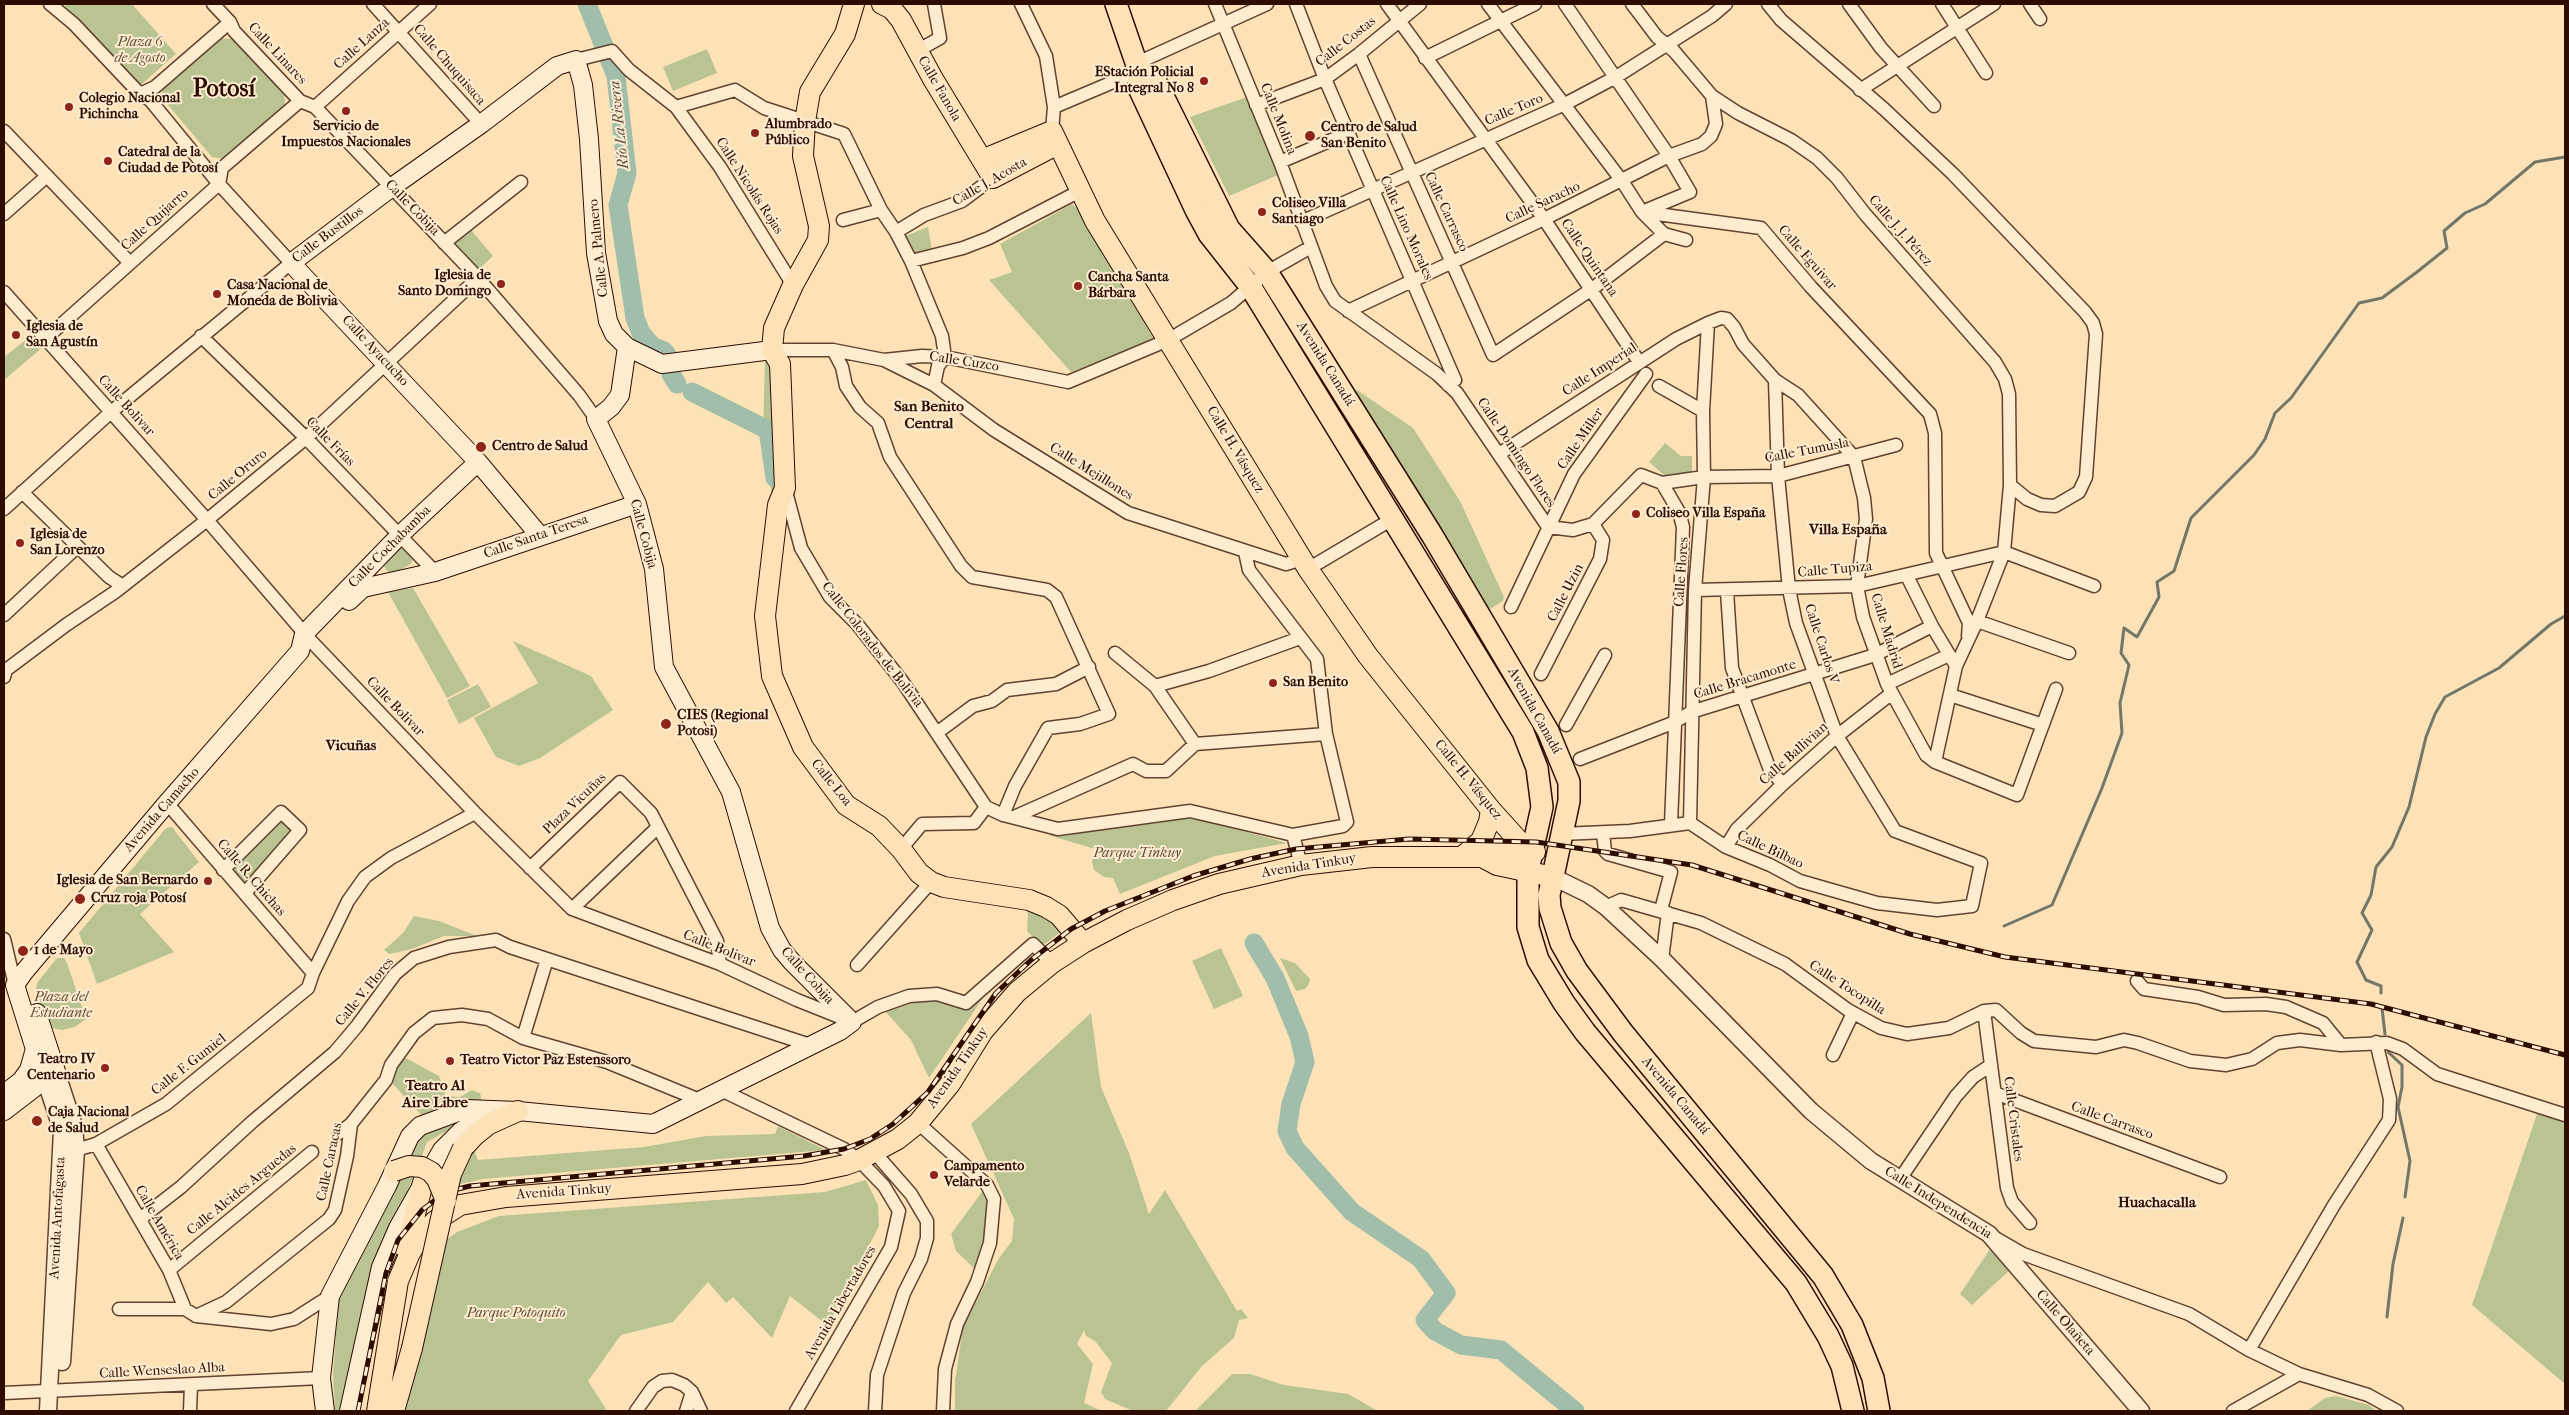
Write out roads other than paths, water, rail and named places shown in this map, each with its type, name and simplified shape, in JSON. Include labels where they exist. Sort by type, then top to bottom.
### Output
[{"type":"highway","name":"Avenida Canadá","points":[[1116,4],[1138,67],[1138,86],[1209,234],[1250,286],[1394,518],[1523,732],[1537,768],[1542,807],[1531,861],[1528,927],[1538,960],[1585,1032],[1796,1283],[1828,1336],[1842,1366],[1853,1411]]},
{"type":"highway","name":"Avenida Canadá","points":[[1138,67],[1154,78],[1229,229],[1267,272],[1432,535],[1548,731],[1569,782],[1568,809],[1549,895],[1550,908],[1561,943],[1577,970],[1623,1033],[1823,1276],[1852,1325],[1873,1378],[1879,1411]]},
{"type":"highway","points":[[1542,807],[1568,809]]},
{"type":"main road","name":"Calle Fanola","points":[[882,4],[892,8],[901,20],[917,51],[993,178]]},
{"type":"main road","name":"Calle Colorados de Bolivia","points":[[785,488],[780,364],[772,350],[774,328],[793,285],[818,240],[819,226],[804,156],[805,121],[810,92],[845,34],[854,5]]},
{"type":"main road","name":"Calle Bustillos","points":[[290,263],[481,124],[557,66],[576,60]]},
{"type":"main road","name":"Calle A. Palmero","points":[[576,60],[584,94],[596,253],[608,321],[614,334],[627,347]]},
{"type":"main road","name":"Calle J. Acosta","points":[[982,160],[1055,138]]},
{"type":"main road","name":"Calle J. Acosta","points":[[993,178],[1055,138]]},
{"type":"main road","name":"Calle H. Vásquez","points":[[1055,138],[1095,221],[1305,564],[1368,656],[1491,810],[1519,842],[1531,861]]},
{"type":"main road","name":"Calle Ayacucho","points":[[290,263],[385,361],[478,462],[540,536]]},
{"type":"main road","name":"Calle Cuzco","points":[[627,347],[662,364],[772,350]]},
{"type":"main road","points":[[596,419],[612,407],[620,395],[627,347]]},
{"type":"main road","name":"Calle Cobija","points":[[596,419],[637,504],[654,569],[664,667],[731,792],[770,928],[782,950],[793,963],[852,1022]]},
{"type":"main road","name":"Calle Cochabamba","points":[[308,638],[368,568],[401,534],[478,462]]},
{"type":"main road","name":"Calle Loa","points":[[785,488],[778,505],[765,616],[772,676],[808,755],[846,805],[879,826],[902,849],[919,873],[931,882],[975,893],[1029,900],[1059,915],[1083,943]]},
{"type":"main road","name":"Calle Santa Teresa","points":[[435,572],[637,504]]},
{"type":"main road","name":"Calle Cochabamba","points":[[308,638],[363,588],[435,572]]},
{"type":"main road","name":"Avenida Camacho","points":[[22,980],[170,808],[300,652],[308,638]]},
{"type":"main road","points":[[1472,857],[1489,822],[1491,810]]},
{"type":"main road","name":"Avenida Tinkuy","points":[[377,1411],[398,1281],[410,1253],[422,1234],[435,1221],[460,1205],[474,1201],[802,1174],[845,1165],[867,1156],[918,1123],[950,1084],[983,1031],[1017,992],[1052,963],[1083,943],[1173,900],[1219,884],[1301,865],[1372,857],[1472,857],[1497,865],[1531,861],[1559,845]]},
{"type":"main road","name":"Avenida Tinkuy","points":[[1531,861],[1553,877]]},
{"type":"main road","name":"Avenida Antofagasta","points":[[22,980],[36,1049]]},
{"type":"main road","name":"Avenida Antofagasta","points":[[22,980],[51,1075]]},
{"type":"main road","points":[[325,1411],[321,1378],[330,1296],[410,1136],[420,1126],[466,1108],[653,1124],[840,1031],[852,1022]]},
{"type":"main road","points":[[4,1094],[25,1075],[36,1049]]},
{"type":"main road","points":[[4,1111],[51,1075]]},
{"type":"main road","points":[[349,1411],[380,1268],[398,1228],[424,1178],[442,1150],[460,1132],[492,1110]]},
{"type":"main road","points":[[394,1411],[412,1348],[451,1174],[463,1148],[474,1136],[489,1124],[518,1111]]},
{"type":"main road","points":[[394,1171],[409,1166],[422,1167],[431,1172],[437,1179],[446,1201]]},
{"type":"main road","points":[[398,1281],[424,1178]]},
{"type":"street","name":"Calle Ayacucho","points":[[50,4],[74,24],[145,97],[219,184],[290,263]]},
{"type":"street","name":"Calle Linares","points":[[213,4],[230,22],[234,31],[300,101]]},
{"type":"street","name":"Calle Chuquisaca","points":[[373,4],[481,124]]},
{"type":"street","name":"Calle Lanza","points":[[315,107],[430,4]]},
{"type":"street","points":[[917,51],[940,38],[934,4]]},
{"type":"street","name":"Calle H. Vásquez","points":[[1021,4],[1046,56],[1054,107],[1055,138]]},
{"type":"street","name":"Calle Molina","points":[[1215,4],[1280,162],[1311,247]]},
{"type":"street","points":[[1054,107],[1267,4]]},
{"type":"street","name":"Calle Lino Morales","points":[[1296,4],[1325,79],[1413,280],[1451,382]]},
{"type":"street","name":"Calle Quintana","points":[[1386,4],[1544,219],[1639,362]]},
{"type":"street","name":"Calle Costas","points":[[1256,105],[1325,79],[1420,4]]},
{"type":"street","points":[[1488,4],[1565,104],[1622,181],[1642,212],[1664,234],[1686,240]]},
{"type":"street","points":[[1425,58],[1502,22],[1535,4]]},
{"type":"street","points":[[1565,4],[1669,156],[1690,192],[1642,212]]},
{"type":"street","name":"Calle J. J. Pérez","points":[[1632,4],[1657,37],[1712,96],[1738,113],[1791,140],[1817,158],[1837,178],[1865,214],[1995,362],[2005,379],[2009,394],[2010,485],[2004,552],[1977,621],[1956,666],[1935,762]]},
{"type":"street","name":"Calle Toro","points":[[1301,222],[1565,104],[1616,77],[1712,16],[1726,4]]},
{"type":"street","points":[[1768,4],[1781,20],[1884,109],[1953,174],[2085,312],[2093,323],[2096,334],[2086,477],[2079,492],[2055,506],[2041,505],[2027,499],[2010,485]]},
{"type":"street","points":[[1849,4],[1881,48],[1934,106]]},
{"type":"street","points":[[1942,4],[1986,73]]},
{"type":"street","points":[[1860,90],[1896,65],[1994,4]]},
{"type":"street","points":[[2030,4],[2040,19]]},
{"type":"street","points":[[145,97],[230,22]]},
{"type":"street","name":"Calle Nicolás Rojas","points":[[576,60],[607,52],[676,107],[720,167],[793,285]]},
{"type":"street","name":"Calle Carrasco","points":[[1359,54],[1493,355],[1592,289]]},
{"type":"street","points":[[676,107],[735,90],[764,108],[844,134],[881,210],[896,232],[911,261],[942,336],[945,357],[938,366],[934,385]]},
{"type":"street","name":"Calle Saracho","points":[[1348,311],[1544,219],[1669,156],[1696,147],[1711,136],[1716,124],[1712,96]]},
{"type":"street","points":[[300,101],[315,107]]},
{"type":"street","name":"Calle Quijarro","points":[[45,339],[219,184],[222,168],[300,101]]},
{"type":"street","name":"Calle Cobija","points":[[315,107],[478,278],[579,395],[596,419]]},
{"type":"street","points":[[4,131],[130,263]]},
{"type":"street","points":[[1280,162],[1348,133]]},
{"type":"street","points":[[4,214],[47,176]]},
{"type":"street","name":"Calle J. Acosta","points":[[896,232],[924,215],[962,201],[993,178]]},
{"type":"street","points":[[444,243],[521,182]]},
{"type":"street","points":[[911,261],[963,248],[989,238],[1080,191]]},
{"type":"street","points":[[842,220],[881,210]]},
{"type":"street","name":"Calle Eguivar","points":[[1642,212],[1761,228],[1811,286],[1930,414],[1935,433],[1936,553],[1969,623],[1968,639]]},
{"type":"street","points":[[1592,289],[1664,234]]},
{"type":"street","points":[[1250,286],[1267,272],[1311,247]]},
{"type":"street","name":"Calle Domingo Flores","points":[[1311,247],[1326,286],[1335,301],[1451,382],[1548,527],[1573,530],[1593,524]]},
{"type":"street","name":"Calle Bustillos","points":[[4,509],[111,412],[290,263]]},
{"type":"street","name":"Calle Oruro","points":[[5,672],[66,625],[123,586],[207,520],[306,438],[385,361],[478,278]]},
{"type":"street","name":"Calle Cuzco","points":[[772,350],[833,350],[884,360],[922,356],[945,357],[1068,382],[1168,340],[1232,303],[1250,286]]},
{"type":"street","name":"Calle Bolivar","points":[[4,292],[207,520],[308,638],[475,813],[572,909],[720,964],[797,1000],[852,1022]]},
{"type":"street","name":"Calle Imperial","points":[[1499,454],[1639,362],[1708,323],[1721,318],[1727,319],[1734,327],[1743,344],[1775,380]]},
{"type":"street","name":"Calle Flores","points":[[1690,823],[1695,590],[1704,476],[1704,411],[1708,323]]},
{"type":"street","name":"Calle Frías","points":[[201,336],[306,438],[401,534],[435,572]]},
{"type":"street","points":[[833,350],[842,368],[846,386],[860,407],[878,423],[890,457],[961,566],[972,577],[1047,590],[1056,597],[1109,714],[1080,724],[1048,728],[1014,786],[1009,816]]},
{"type":"street","name":"Calle Mejillones","points":[[884,360],[934,385],[994,430],[1128,513],[1245,552],[1286,564],[1305,564],[1394,518]]},
{"type":"street","name":"Calle Miller","points":[[1511,607],[1574,474],[1646,374]]},
{"type":"street","name":"Calle Madrid","points":[[1775,380],[1798,395],[1854,458],[1864,498],[1866,519],[1857,586],[1863,617],[1875,655],[1889,688],[1926,755],[1935,762],[2017,795],[2043,725]]},
{"type":"street","name":"Calle Carlos V","points":[[1775,380],[1778,476],[1789,589],[1796,623],[1814,675],[1837,736],[1895,831],[1981,863],[1972,906]]},
{"type":"street","points":[[1659,386],[1704,411]]},
{"type":"street","name":"Calle Tumusla","points":[[1662,483],[1704,476],[1778,476],[1854,458],[1896,445]]},
{"type":"street","points":[[1593,524],[1641,475],[1662,483],[1679,512],[1683,527],[1671,824]]},
{"type":"street","name":"Calle Colorados de Bolivia","points":[[785,488],[801,548],[830,597],[885,658],[938,732],[986,808]]},
{"type":"street","points":[[22,492],[109,577],[123,586]]},
{"type":"street","name":"Calle Uzin","points":[[1541,674],[1600,558],[1603,540],[1593,524]]},
{"type":"street","points":[[4,615],[77,547]]},
{"type":"street","points":[[902,849],[922,824],[974,823],[986,808],[1009,816],[1058,828],[1190,811],[1294,835],[1343,826],[1347,822],[1326,734],[1317,659],[1250,570],[1245,552]]},
{"type":"street","points":[[2004,552],[2094,586]]},
{"type":"street","name":"Calle Tupiza","points":[[1695,590],[1727,591],[1857,586],[1907,576],[1941,566],[2004,552]]},
{"type":"street","points":[[368,568],[379,584]]},
{"type":"street","points":[[1907,576],[1932,626],[1956,666]]},
{"type":"street","points":[[1727,591],[1732,668],[1770,770],[1783,784]]},
{"type":"street","points":[[1977,621],[2070,653]]},
{"type":"street","name":"Calle Bracamonte","points":[[1580,759],[1675,722],[1692,712],[1875,655],[1932,626]]},
{"type":"street","points":[[1156,686],[1209,671],[1300,638]]},
{"type":"street","points":[[1115,653],[1156,686],[1195,744]]},
{"type":"street","points":[[1566,725],[1605,655]]},
{"type":"street","name":"Calle Ballivian","points":[[1726,847],[1737,829],[1783,784],[1889,688],[1949,655]]},
{"type":"street","points":[[938,732],[973,706],[992,701],[1007,690],[1056,684],[1089,668]]},
{"type":"street","points":[[1950,695],[2043,725],[2056,689]]},
{"type":"street","points":[[1009,816],[1134,764],[1146,771],[1166,772],[1195,744],[1326,734]]},
{"type":"street","name":"Plaza Vicuñas","points":[[530,868],[620,782],[650,813],[658,827]]},
{"type":"street","name":"Calle R. Chichas","points":[[170,808],[313,973]]},
{"type":"street","points":[[223,870],[281,812],[300,830],[245,894]]},
{"type":"street","name":"Calle F. Gumiel","points":[[68,1149],[96,1144],[166,1104],[308,988],[313,973],[348,901],[365,877],[391,858],[475,813]]},
{"type":"street","points":[[1559,845],[1603,833],[1690,823]]},
{"type":"street","name":"Calle Bilbao","points":[[1690,823],[1726,847],[1770,865],[1800,881],[1877,902],[1937,910],[1972,906]]},
{"type":"street","points":[[572,909],[658,827],[717,941],[720,964]]},
{"type":"street","points":[[1603,833],[1605,851],[1608,854],[1671,872],[1664,912],[1662,959]]},
{"type":"street","points":[[1294,835],[1301,865]]},
{"type":"street","name":"Calle Independencia","points":[[1553,877],[1588,894],[1606,907],[1662,959],[1811,1111],[1871,1162],[2023,1254],[2189,1314],[2249,1350],[2298,1374],[2368,1395],[2397,1411]]},
{"type":"street","points":[[857,965],[931,882]]},
{"type":"street","name":"Calle Tocopilla","points":[[1606,907],[1622,900],[1701,923],[1785,964],[1853,1012],[1881,1028],[1907,1034],[1949,1028],[1984,1011]]},
{"type":"street","points":[[4,939],[7,960]]},
{"type":"street","name":"Calle V. Flores","points":[[140,1219],[181,1187],[252,1122],[335,1052],[357,1026],[395,974],[414,958],[449,948],[496,940],[548,959],[810,1045]]},
{"type":"street","points":[[852,1022],[878,1007],[909,996],[937,994],[966,1003],[1033,944],[1052,963]]},
{"type":"street","points":[[523,1038],[548,959]]},
{"type":"street","name":"Avenida Antofagasta","points":[[7,960],[22,980]]},
{"type":"street","points":[[2136,981],[2144,989],[2198,997],[2224,1004],[2266,1004],[2286,1007],[2323,1023],[2342,1045]]},
{"type":"street","points":[[1984,1011],[1996,1010],[2034,1041],[2096,1047],[2124,1040],[2190,1061],[2226,1065],[2252,1058],[2277,1043],[2300,1040],[2342,1045],[2387,1043],[2403,1050],[2437,1074],[2565,1116]]},
{"type":"street","name":"Calle Cristales","points":[[1984,1011],[2007,1188],[2012,1202],[2030,1223]]},
{"type":"street","points":[[1833,1055],[1853,1012]]},
{"type":"street","name":"Calle Caracas","points":[[191,1312],[226,1302],[329,1219],[335,1210],[347,1156],[351,1124],[386,1080],[391,1065],[414,1033],[433,1018],[462,1015],[488,1019],[523,1038],[606,1062],[702,1100]]},
{"type":"street","points":[[2249,1350],[2334,1205],[2389,1120],[2390,1099],[2376,1042]]},
{"type":"street","name":"Avenida Antofagasta","points":[[36,1049],[51,1075],[62,1130],[68,1149],[54,1391],[48,1411]]},
{"type":"street","points":[[1900,1180],[1956,1096],[1973,1077],[1991,1065]]},
{"type":"street","points":[[721,1090],[844,1149],[867,1156],[911,1194],[927,1221],[927,1238],[921,1259],[904,1293],[877,1375],[875,1411]]},
{"type":"street","name":"Calle Carrasco","points":[[1995,1093],[2220,1177]]},
{"type":"street","points":[[918,1123],[986,1185],[994,1199],[990,1243],[977,1282],[957,1324],[945,1369],[943,1411]]},
{"type":"street","points":[[339,1133],[351,1124]]},
{"type":"street","name":"Calle América","points":[[96,1144],[169,1270],[191,1312]]},
{"type":"street","name":"Calle Alcides Arguedas","points":[[169,1270],[312,1152]]},
{"type":"street","name":"Avenida Libertadores","points":[[796,1411],[891,1248],[899,1211],[867,1156]]},
{"type":"street","name":"Calle Olañeta","points":[[1989,1234],[2141,1411]]},
{"type":"street","points":[[119,1310],[191,1312],[271,1324],[294,1319],[330,1296]]},
{"type":"street","points":[[2233,1411],[2298,1374]]},
{"type":"street","name":"Calle Wenseslao Alba","points":[[4,1393],[321,1378]]},
{"type":"street","points":[[636,1411],[654,1386],[662,1381],[672,1380],[684,1385],[692,1392],[701,1411]]},
{"type":"street","points":[[190,1411],[191,1385]]},
{"type":"street","name":"Avenida Antofagasta","points":[[54,1391],[58,1411]]},
{"type":"street","points":[[686,1411],[692,1392]]},
{"type":"waterway","name":"Río La Rivera","points":[[587,4],[616,76],[627,173],[618,205],[635,318],[641,333],[652,346],[664,351],[667,355]]},
{"type":"waterway","points":[[2004,926],[2052,905],[2102,788],[2122,733],[2120,703],[2129,665],[2121,653],[2124,628],[2137,637],[2159,597],[2157,582],[2174,571],[2191,518],[2254,455],[2265,439],[2275,413],[2291,398],[2359,303],[2382,298],[2447,248],[2444,231],[2465,213],[2485,204],[2535,162],[2565,157]]},
{"type":"waterway","name":"Río La Rivera","points":[[671,374],[677,384]]},
{"type":"waterway","name":"Río La Rivera","points":[[692,392],[768,430],[775,478]]},
{"type":"waterway","points":[[2381,993],[2381,986],[2366,980],[2357,962],[2372,930],[2362,913],[2371,895],[2376,867],[2392,847],[2409,807],[2426,737],[2435,714],[2445,697],[2499,668],[2551,624],[2565,616]]},
{"type":"waterway","points":[[1254,943],[1275,978],[1299,1036],[1305,1062],[1291,1104],[1287,1131],[1295,1148],[1352,1212],[1421,1259],[1446,1293],[1425,1320],[1435,1331],[1461,1345],[1501,1350],[1575,1411]]},
{"type":"waterway","points":[[2382,1008],[2385,1034]]},
{"type":"waterway","points":[[2388,1052],[2402,1065],[2402,1087],[2398,1107],[2410,1161],[2405,1197]]},
{"type":"waterway","points":[[2387,1317],[2393,1264],[2403,1218]]},
{"type":"railway","points":[[358,1411],[386,1273],[398,1240],[422,1210],[434,1201],[454,1190],[470,1186],[804,1156],[844,1149],[870,1139],[893,1124],[928,1092],[996,993],[1031,960],[1071,929],[1105,911],[1193,876],[1250,859],[1296,849],[1409,839],[1536,842],[1692,865],[1910,934],[2005,957],[2371,1004],[2565,1055]]},
{"type":"place","name":"EStación Policial Integral No 8","points":[[1204,81]]},
{"type":"place","name":"Colegio Nacional Pichincha","points":[[69,107]]},
{"type":"place","name":"Servicio de Impuestos Nacionales","points":[[346,111]]},
{"type":"place","name":"Alumbrado Público","points":[[755,133]]},
{"type":"place","name":"Centro de Salud San Benito","points":[[1310,136]]},
{"type":"place","name":"Catedral de la Ciudad de Potosí","points":[[108,161]]},
{"type":"place","name":"Coliseo Villa Santiago","points":[[1262,212]]},
{"type":"place","name":"Iglesia de Santo Domingo","points":[[501,284]]},
{"type":"place","name":"Cancha Santa Bárbara","points":[[1078,286]]},
{"type":"place","name":"Casa Nacional de Moneda de Bolivia","points":[[217,294]]},
{"type":"place","name":"Iglesia de San Agustín","points":[[16,335]]},
{"type":"place","name":"Centro de Salud","points":[[481,447]]},
{"type":"place","name":"Coliseo Villa España","points":[[1636,514]]},
{"type":"place","name":"Iglesia de San Lorenzo","points":[[20,543]]},
{"type":"place","name":"San Benito","points":[[1273,683]]},
{"type":"place","name":"CIES (Regional Potosi)","points":[[666,724]]},
{"type":"place","name":"Iglesia de San Bernardo","points":[[208,881]]},
{"type":"place","name":"Cruz roja Potosí","points":[[80,899]]},
{"type":"place","name":"1 de Mayo","points":[[23,951]]},
{"type":"place","name":"Teatro Victor Paz Estenssoro","points":[[450,1061]]},
{"type":"place","name":"Teatro IV Centenario","points":[[105,1068]]},
{"type":"place","name":"Caja Nacional de Salud","points":[[37,1121]]},
{"type":"place","name":"Campamento Velarde","points":[[934,1175]]},
{"type":"district","name":"Potosí","points":[[224,90]]},
{"type":"district","name":"San Benito Central","points":[[929,416]]},
{"type":"district","name":"Villa España","points":[[1848,530]]},
{"type":"district","name":"Vicuñas","points":[[351,746]]},
{"type":"district","name":"Teatro Al Aire Libre","points":[[435,1094]]},
{"type":"district","name":"Huachacalla","points":[[2157,1203]]},
{"type":"park label","name":"Plaza 6 de Agosto","points":[[140,52]]},
{"type":"park label","name":"Parque Tinkuy","points":[[1137,854]]},
{"type":"park label","name":"Plaza del Estudiante","points":[[61,1006]]},
{"type":"park label","name":"Parque Potoquito","points":[[516,1314]]}]
